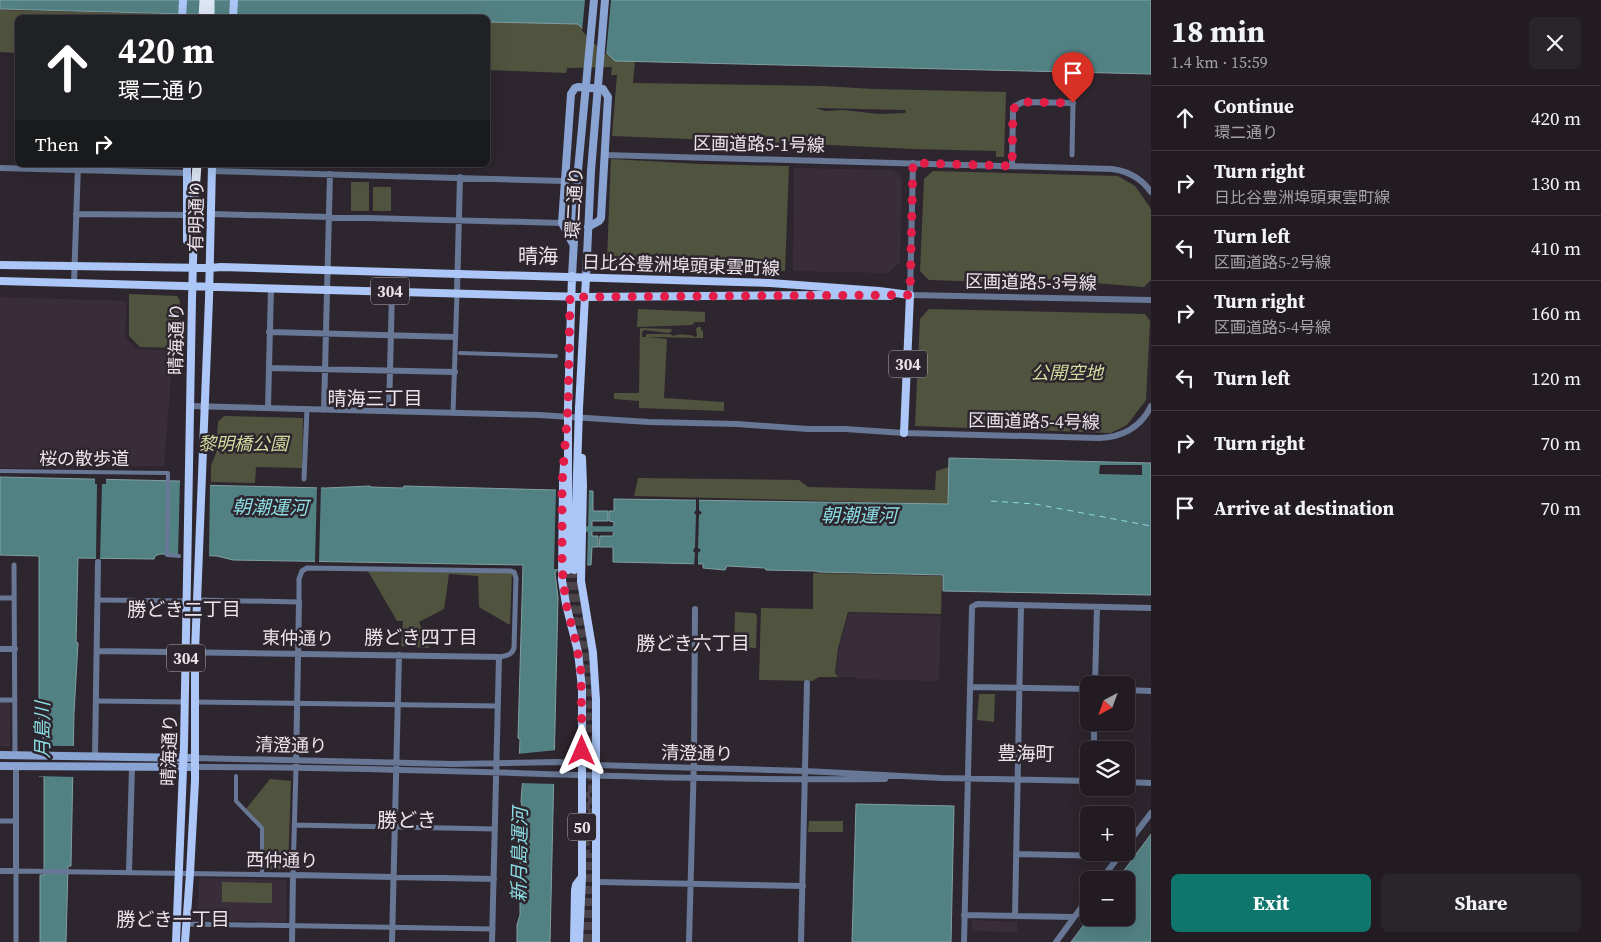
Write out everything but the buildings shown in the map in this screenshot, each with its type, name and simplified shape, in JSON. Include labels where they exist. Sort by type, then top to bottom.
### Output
[{"type":"highway","points":[[203,15],[204,0]]},
{"type":"highway","points":[[210,0],[210,15]]},
{"type":"highway","points":[[195,191],[196,167]]},
{"type":"main road","points":[[182,0],[182,15]]},
{"type":"main road","points":[[233,15],[234,0]]},
{"type":"main road","name":"環二通り","points":[[568,407],[573,244],[594,0]]},
{"type":"main road","name":"環二通り","points":[[579,408],[591,170],[605,0]]},
{"type":"main road","points":[[573,244],[562,223],[571,94],[575,88],[603,89],[608,97],[601,218],[599,222],[588,227]]},
{"type":"main road","name":"有明通り","points":[[210,268],[212,168]]},
{"type":"main road","points":[[187,169],[186,215],[188,241],[193,248]]},
{"type":"main road","name":"有明通り","points":[[192,268],[195,191]]},
{"type":"main road","name":"304","points":[[0,265],[210,268]]},
{"type":"main road","name":"晴海通り","points":[[176,942],[187,652],[192,268]]},
{"type":"main road","name":"日比谷豊洲埠頭東雲町線","points":[[210,268],[572,276],[742,282],[879,291],[910,295]]},
{"type":"main road","name":"晴海通り","points":[[185,942],[195,767],[195,652],[210,268]]},
{"type":"main road","name":"晴海通り","points":[[0,281],[210,286]]},
{"type":"main road","points":[[742,282],[769,286],[771,295]]},
{"type":"main road","name":"日比谷豊洲埠頭東雲町線","points":[[210,286],[570,297],[910,295]]},
{"type":"main road","name":"304","points":[[904,433],[910,295]]},
{"type":"main road","name":"50","points":[[568,407],[571,570],[579,408]]},
{"type":"main road","name":"50","points":[[568,407],[562,484],[562,568],[566,604],[576,642],[582,682],[582,878],[579,942]]},
{"type":"main road","name":"50","points":[[579,408],[583,486],[581,581],[596,681],[596,942]]},
{"type":"main road","points":[[582,682],[589,678],[596,681]]},
{"type":"main road","points":[[0,755],[15,755]]},
{"type":"main road","name":"清澄通り","points":[[15,755],[194,758]]},
{"type":"main road","points":[[0,766],[16,766]]},
{"type":"main road","name":"清澄通り","points":[[16,766],[195,767]]},
{"type":"main road","points":[[582,795],[589,792],[596,796]]},
{"type":"main road","points":[[596,843],[601,942]]},
{"type":"main road","points":[[574,942],[575,890],[582,878]]},
{"type":"street","points":[[1012,166],[1013,112],[1015,106],[1023,102],[1073,103],[1072,155]]},
{"type":"street","name":"区画道路5-1号線","points":[[604,155],[913,163]]},
{"type":"street","points":[[910,295],[913,163],[1123,170],[1135,176],[1151,192]]},
{"type":"street","points":[[74,283],[77,167]]},
{"type":"street","points":[[0,168],[187,169]]},
{"type":"street","points":[[212,168],[330,174],[565,180]]},
{"type":"street","points":[[324,410],[330,174]]},
{"type":"street","points":[[453,413],[460,177]]},
{"type":"street","points":[[76,214],[186,215]]},
{"type":"street","points":[[211,214],[562,223]]},
{"type":"street","points":[[268,408],[271,288]]},
{"type":"street","points":[[390,412],[392,292]]},
{"type":"street","name":"区画道路5-3号線","points":[[910,295],[1151,300]]},
{"type":"street","points":[[269,332],[455,336]]},
{"type":"street","points":[[460,353],[556,356]]},
{"type":"street","points":[[269,368],[455,372]]},
{"type":"street","name":"区画道路5-4号線","points":[[190,406],[574,416],[649,422],[737,424],[904,433],[1108,438],[1130,430],[1141,422],[1151,406]]},
{"type":"street","points":[[304,479],[306,409]]},
{"type":"street","name":"桜の散歩道","points":[[0,471],[168,472],[167,555],[179,556]]},
{"type":"street","points":[[95,756],[99,600],[98,562]]},
{"type":"street","points":[[14,565],[15,755]]},
{"type":"street","points":[[292,942],[299,579],[302,571],[307,568],[514,572],[516,578],[514,648],[510,654],[499,657],[492,942]]},
{"type":"street","points":[[0,598],[14,598]]},
{"type":"street","points":[[99,600],[187,600]]},
{"type":"street","points":[[197,600],[299,602]]},
{"type":"street","points":[[964,942],[973,606],[977,604],[1151,608]]},
{"type":"street","points":[[1015,916],[1021,605]]},
{"type":"street","points":[[1095,676],[1096,607]]},
{"type":"street","points":[[689,942],[694,768],[695,609]]},
{"type":"street","points":[[0,649],[15,649]]},
{"type":"street","name":"東仲通り","points":[[97,651],[499,657]]},
{"type":"street","points":[[392,942],[399,655]]},
{"type":"street","points":[[801,942],[807,683]]},
{"type":"street","points":[[970,686],[1080,689]]},
{"type":"street","points":[[1135,690],[1151,691]]},
{"type":"street","points":[[0,700],[15,700]]},
{"type":"street","points":[[96,701],[185,702]]},
{"type":"street","points":[[195,702],[498,706]]},
{"type":"street","name":"清澄通り","points":[[194,758],[396,762],[558,762],[941,778]]},
{"type":"street","points":[[16,766],[16,942]]},
{"type":"street","points":[[129,872],[129,794],[132,767]]},
{"type":"street","name":"清澄通り","points":[[195,767],[396,770],[582,776],[595,774],[805,780],[941,778]]},
{"type":"street","points":[[236,776],[236,801],[262,828],[262,874]]},
{"type":"street","points":[[941,778],[1080,781]]},
{"type":"street","points":[[1135,782],[1151,783]]},
{"type":"street","points":[[1135,834],[1151,813]]},
{"type":"street","points":[[0,821],[16,821]]},
{"type":"street","points":[[294,825],[495,829]]},
{"type":"street","points":[[1016,854],[1080,855]]},
{"type":"street","points":[[1108,871],[1115,861]]},
{"type":"street","points":[[0,871],[16,871]]},
{"type":"street","name":"西仲通り","points":[[16,871],[494,879]]},
{"type":"street","points":[[598,882],[802,886]]},
{"type":"street","points":[[1056,942],[1080,910]]},
{"type":"street","points":[[964,915],[1074,918]]},
{"type":"street","points":[[186,924],[493,929]]},
{"type":"shaded area","points":[[794,168],[893,170],[902,179],[900,262],[888,273],[793,271]]},
{"type":"shaded area","points":[[0,297],[127,301],[125,336],[136,349],[173,351],[164,466],[0,468]]},
{"type":"shaded area","points":[[849,613],[941,616],[939,681],[839,677],[836,673],[839,648]]},
{"type":"shaded area","points":[[0,702],[10,702],[10,746],[0,746]]},
{"type":"shaded area","points":[[199,878],[286,880],[286,922],[198,920]]},
{"type":"shaded area","points":[[972,920],[1017,922],[1017,932],[972,931]]},
{"type":"green space","points":[[0,10],[220,15],[15,15],[15,53],[0,52]]},
{"type":"green space","points":[[490,22],[578,24],[615,61],[635,61],[633,83],[822,86],[1006,92],[1004,157],[996,157],[996,151],[612,136],[617,75],[611,75],[612,67],[567,68],[566,73],[490,70]],"holes":[[[816,108],[906,110],[905,113],[879,114],[843,110],[825,111]]]},
{"type":"green space","points":[[611,159],[789,166],[785,271],[614,265],[607,259]]},
{"type":"green space","points":[[933,171],[1118,176],[1135,186],[1151,209],[1151,280],[1144,287],[994,275],[988,282],[929,280],[920,271],[924,179]]},
{"type":"green space","points":[[351,182],[369,182],[369,211],[351,211]]},
{"type":"green space","points":[[373,187],[391,187],[391,211],[373,211]]},
{"type":"green space","points":[[129,294],[177,296],[180,301],[179,348],[140,347],[129,336]]},
{"type":"green space","points":[[638,309],[705,312],[705,322],[695,322],[692,325],[637,327]]},
{"type":"green space","name":"公開空地","points":[[929,309],[1145,314],[1150,321],[1146,400],[1127,425],[1111,433],[915,426],[920,319]]},
{"type":"green space","points":[[701,327],[703,331],[703,338],[647,337],[667,339],[664,398],[724,402],[724,411],[639,408],[639,401],[614,399],[614,393],[639,393],[640,328],[672,329],[668,333],[644,330],[642,337],[645,337],[647,334],[670,334],[673,336],[690,335],[695,337],[697,336],[696,329]]},
{"type":"green space","name":"黎明橋公園","points":[[224,416],[303,418],[302,468],[256,467],[255,483],[211,482],[211,466],[216,453],[218,422]]},
{"type":"green space","points":[[949,467],[948,504],[634,496],[638,478],[799,480],[808,487],[935,490],[936,471]]},
{"type":"green space","points":[[368,571],[512,573],[510,624],[479,607],[478,576],[449,574],[444,609],[419,622],[429,648],[401,646],[403,621],[397,621]]},
{"type":"green space","points":[[813,573],[942,576],[941,614],[848,612],[838,648],[835,673],[838,677],[819,677],[812,681],[759,680],[761,608],[813,609]]},
{"type":"green space","points":[[735,612],[754,613],[757,615],[756,648],[734,647]]},
{"type":"green space","points":[[979,694],[995,694],[994,722],[977,720]]},
{"type":"green space","points":[[270,779],[291,781],[288,869],[264,869],[264,828],[246,809]]},
{"type":"green space","points":[[809,821],[843,821],[843,832],[808,832]]},
{"type":"green space","points":[[222,882],[272,883],[272,903],[222,902]]},
{"type":"water","points":[[0,0],[1151,0],[1151,74],[615,61],[578,24],[490,22],[490,15],[226,15],[0,9]]},
{"type":"water","points":[[949,458],[1151,463],[1151,595],[943,591],[943,575],[766,570],[765,568],[727,566],[725,570],[703,568],[703,564],[613,562],[613,547],[599,547],[600,536],[613,536],[614,522],[609,521],[609,511],[614,511],[614,499],[948,504]]},
{"type":"water","points":[[0,477],[180,481],[180,484],[195,485],[325,488],[370,486],[403,488],[404,486],[593,491],[593,511],[608,511],[608,521],[592,521],[592,536],[598,536],[598,547],[592,547],[591,565],[561,564],[555,573],[558,597],[550,942],[517,942],[517,925],[520,915],[523,815],[521,801],[523,776],[519,764],[520,739],[518,738],[523,565],[233,560],[217,556],[160,554],[155,556],[154,559],[78,558],[76,642],[78,643],[74,713],[71,866],[68,866],[66,942],[40,942],[40,875],[44,875],[44,776],[39,776],[38,743],[43,740],[43,729],[39,728],[39,556],[0,555]]},
{"type":"water","points":[[856,804],[954,806],[951,942],[852,942]]},
{"type":"water","points":[[1151,834],[1151,942],[1071,942],[1083,926],[1135,926],[1135,871],[1124,871],[1131,861],[1135,861],[1135,856]]},
{"type":"pier","points":[[585,0],[611,0],[606,55],[582,31]]},
{"type":"pier","points":[[1100,465],[1142,465],[1142,475],[1099,474]]},
{"type":"pier","points":[[95,478],[106,478],[106,484],[102,484],[100,560],[96,560],[97,484],[95,484]]},
{"type":"pier","points":[[180,479],[183,482],[210,483],[209,558],[178,557]]},
{"type":"pier","points":[[317,486],[321,486],[319,562],[315,562]]},
{"type":"pier","points":[[556,489],[589,490],[587,568],[562,566],[560,569],[554,569]]},
{"type":"pier","points":[[696,497],[699,498],[699,510],[702,513],[699,515],[698,548],[701,550],[698,553],[698,566],[694,566],[695,553],[693,551],[695,547],[696,515],[694,513],[696,510]]},
{"type":"pier","points":[[38,746],[75,746],[75,777],[38,776]]},
{"type":"pier","points":[[557,750],[557,784],[519,783],[517,754]]},
{"type":"waterway","name":"朝潮運河","points":[[584,529],[620,529]]},
{"type":"ferry route","points":[[991,501],[1035,504],[1151,526]]},
{"type":"tunnel","points":[[568,570],[570,596],[584,672],[586,753]]},
{"type":"tunnel","points":[[574,570],[577,603],[586,644],[592,689],[592,829]]},
{"type":"tunnel","points":[[585,942],[586,792]]},
{"type":"tunnel","points":[[591,942],[592,853]]},
{"type":"district","name":"晴海","points":[[538,256]]},
{"type":"district","name":"晴海三丁目","points":[[375,398]]},
{"type":"district","name":"勝どき二丁目","points":[[184,609]]},
{"type":"district","name":"勝どき四丁目","points":[[421,637]]},
{"type":"district","name":"勝どき六丁目","points":[[693,643]]},
{"type":"district","name":"豊海町","points":[[1026,753]]},
{"type":"district","name":"勝どき","points":[[407,820]]},
{"type":"district","name":"勝どき一丁目","points":[[173,919]]},
{"type":"route","points":[[582,751],[581,672],[576,642],[566,604],[562,568],[562,484],[568,407],[570,297],[821,294],[910,295],[913,163],[1012,166],[1013,112],[1015,106],[1023,102],[1073,103]]},
{"type":"water label","name":"月島川","points":[[42,730]]},
{"type":"water label","name":"新月島運河","points":[[519,855]]}]
